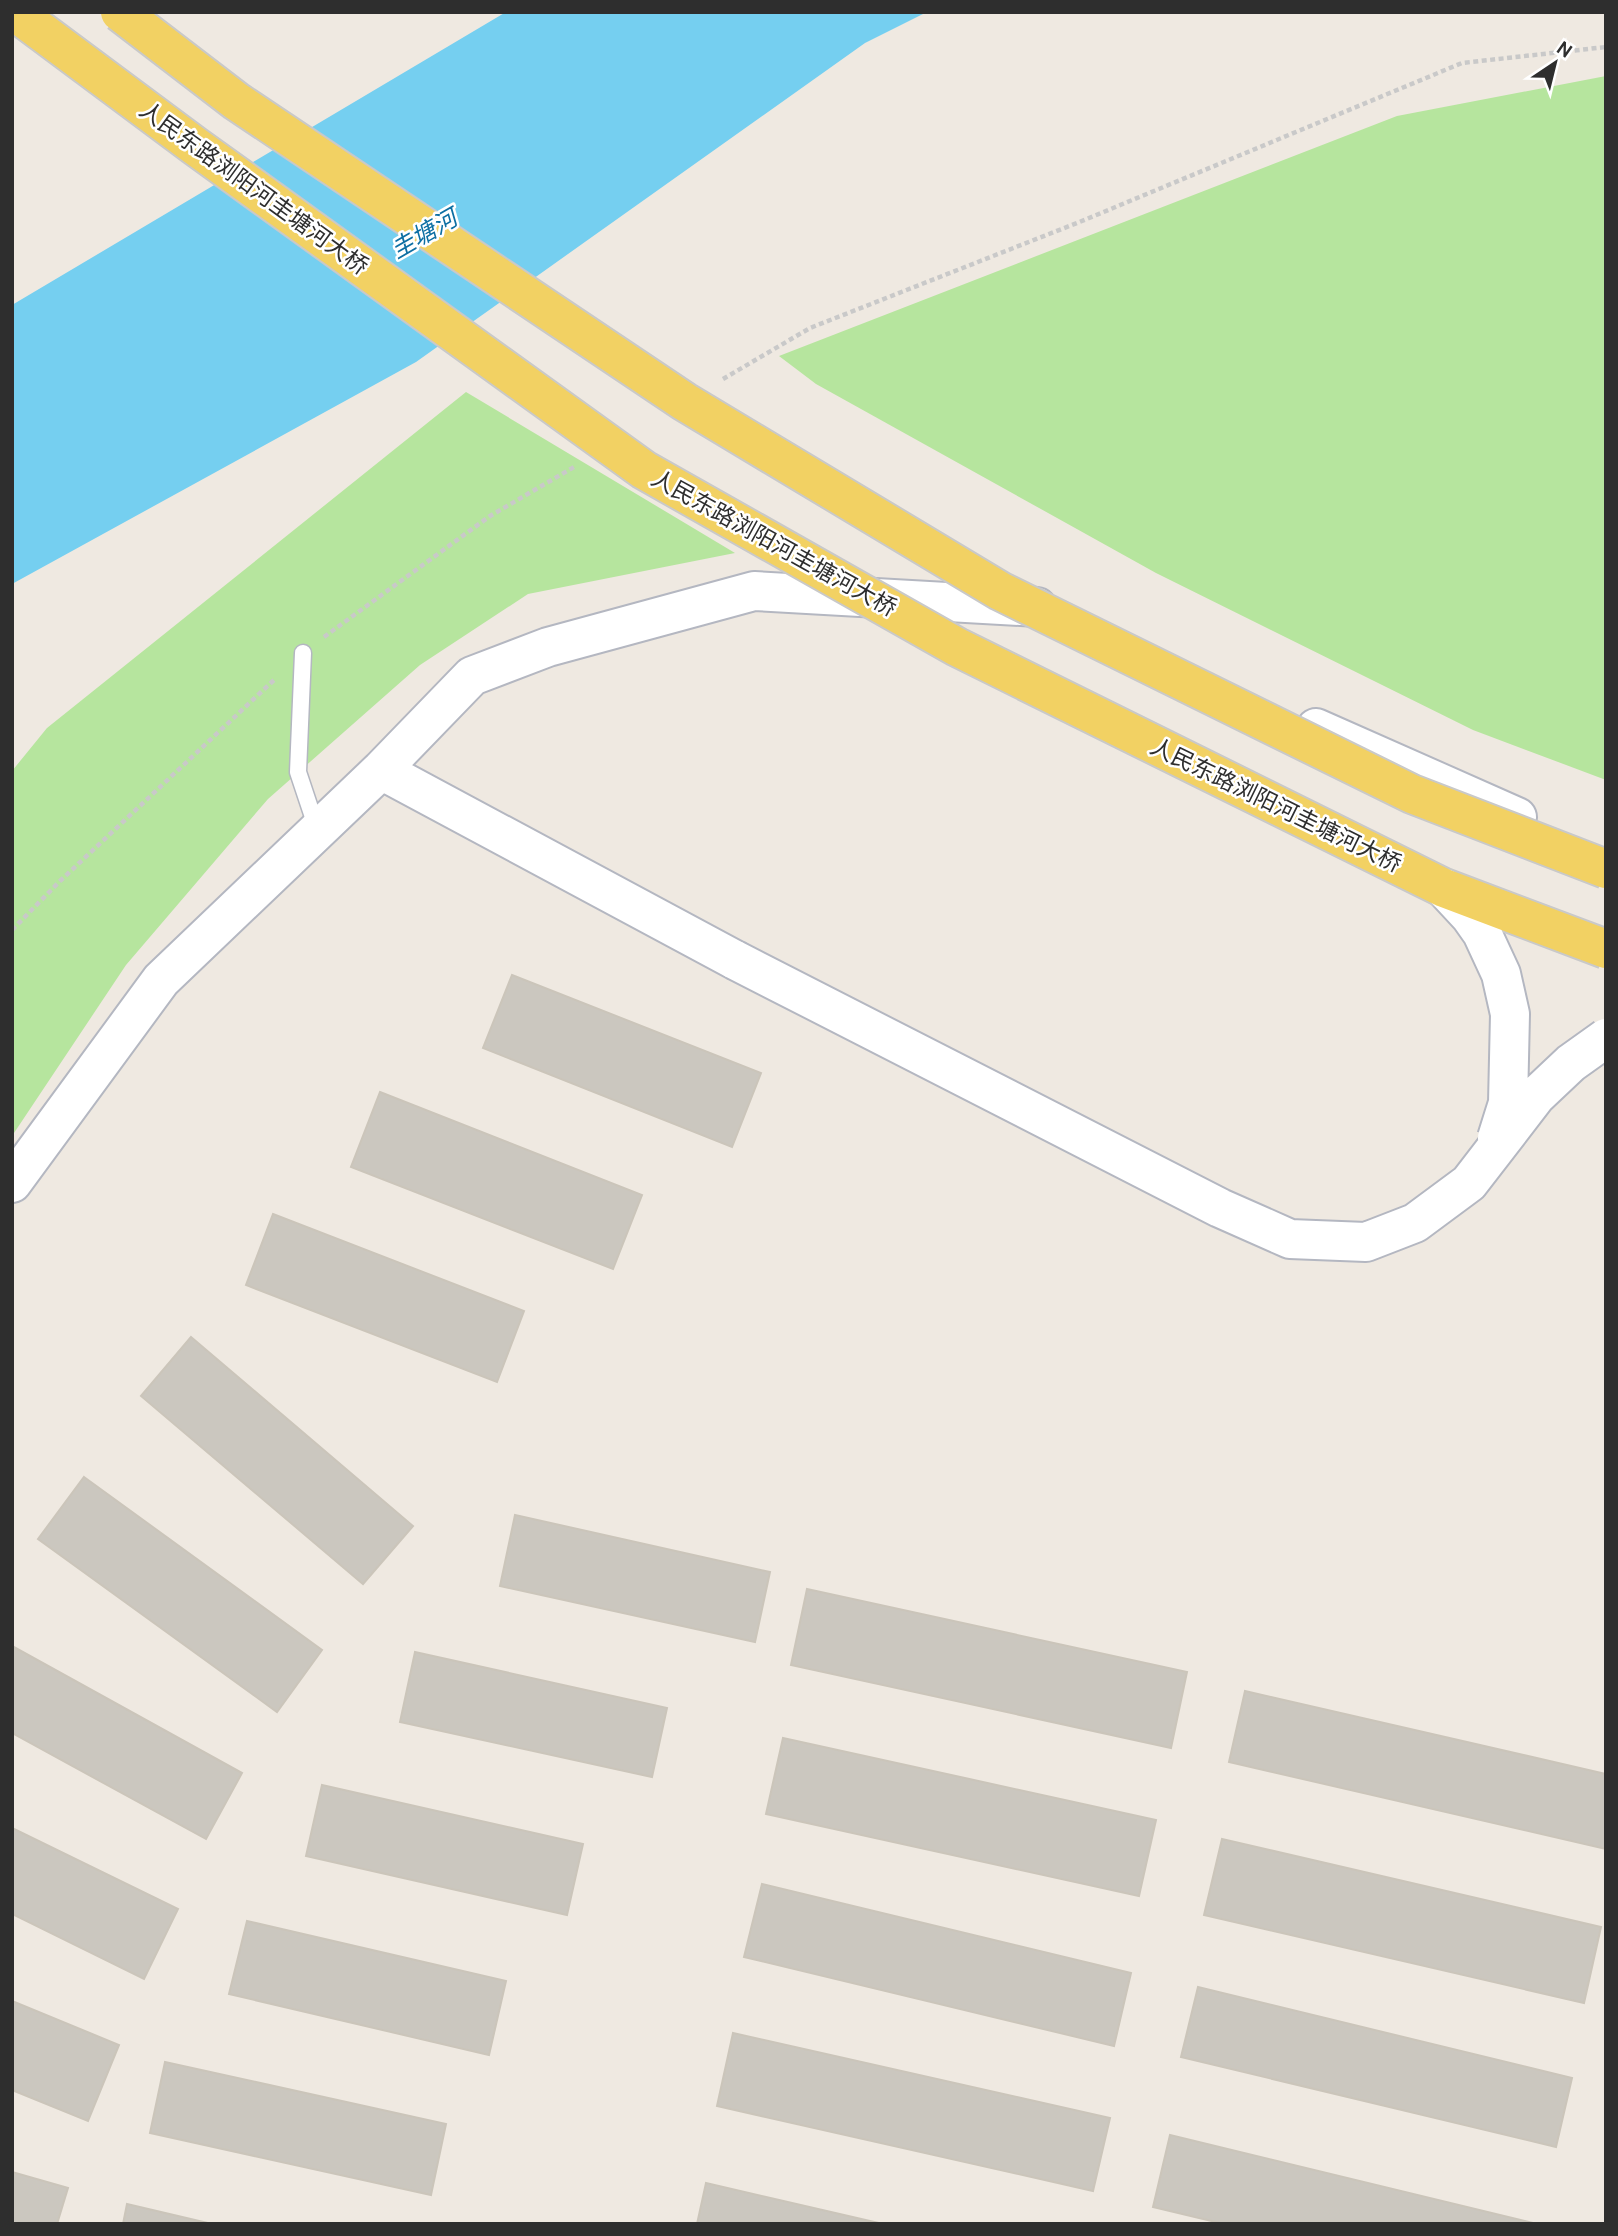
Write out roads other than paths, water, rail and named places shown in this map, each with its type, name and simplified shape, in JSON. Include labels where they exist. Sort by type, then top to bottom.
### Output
[{"type":"main road","name":"人民东路浏阳河圭塘河大桥","points":[[15,12],[206,154],[644,470],[957,647],[1444,888],[1606,949]]},
{"type":"main road","points":[[120,12],[236,101],[685,402],[1000,591],[1412,794],[1606,869]]},
{"type":"main road","points":[[12,1183],[161,980],[318,830],[472,676],[548,647],[754,591],[1046,608],[1606,856]]},
{"type":"main road","points":[[380,769],[735,960],[1220,1208],[1290,1239],[1366,1242],[1415,1223],[1469,1183],[1536,1096],[1571,1063],[1606,1038]]},
{"type":"main road","points":[[1444,888],[1482,933],[1501,974],[1510,1014],[1508,1103],[1493,1151]]},
{"type":"lane","points":[[303,653],[298,772],[318,830]]},
{"type":"water","name":"圭塘河","points":[[506,12],[927,12],[865,43],[416,362],[12,584],[12,305]]}]
